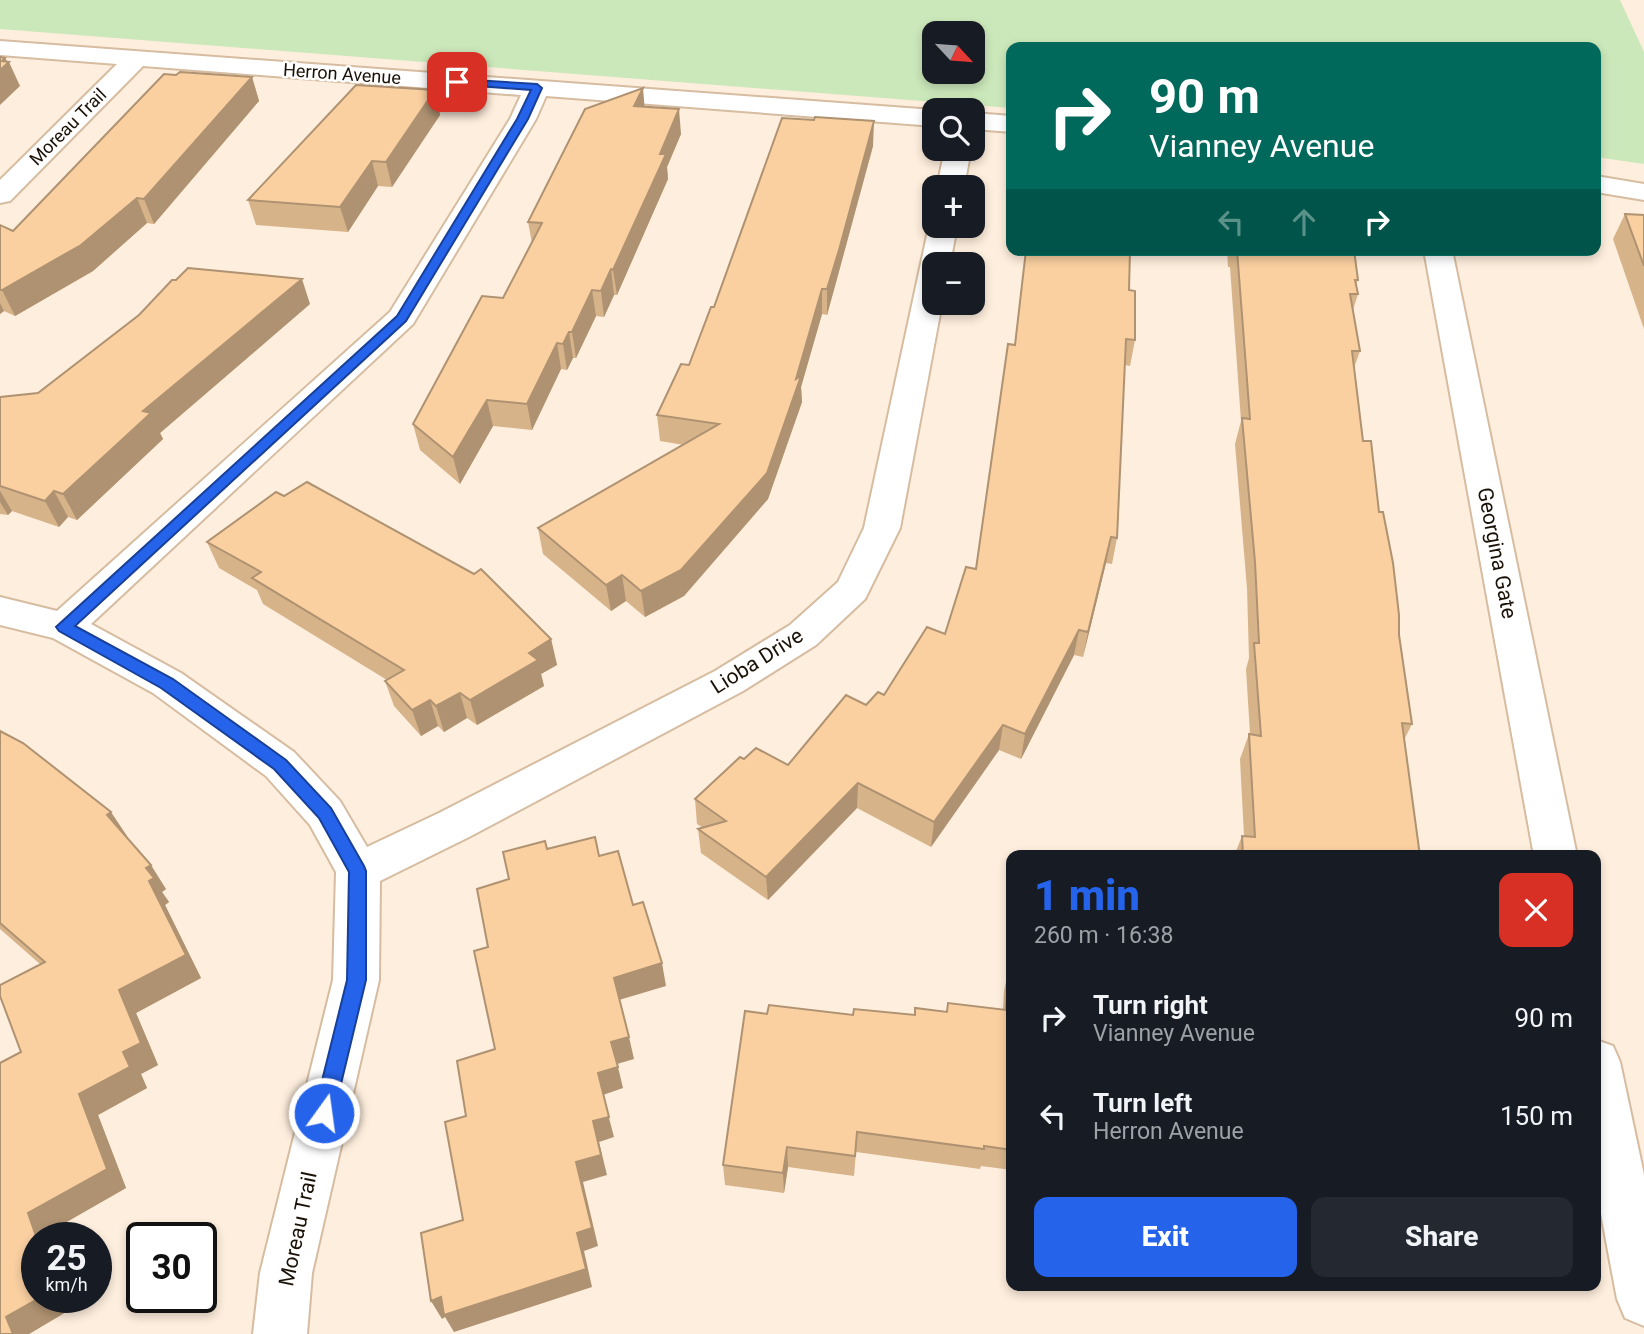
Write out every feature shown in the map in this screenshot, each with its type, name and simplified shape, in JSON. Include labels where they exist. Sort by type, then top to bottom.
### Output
[{"type":"street","name":"Herron Avenue","points":[[0,48],[922,117]]},
{"type":"street","name":"Moreau Trail","points":[[0,195],[136,59]]},
{"type":"street","points":[[64,627],[402,318],[523,119],[537,88]]},
{"type":"street","points":[[985,122],[1006,124]]},
{"type":"street","points":[[1601,185],[1644,192]]},
{"type":"street","name":"Georgina Gate","points":[[1439,256],[1555,850]]},
{"type":"street","name":"Lioba Drive","points":[[358,871],[453,825],[729,681],[803,635],[852,590],[882,528],[925,315]]},
{"type":"street","points":[[0,611],[64,627],[167,683],[280,764],[325,813],[358,871]]},
{"type":"street","name":"Moreau Trail","points":[[280,1334],[286,1273],[356,980],[358,871]]},
{"type":"street","points":[[1601,1087],[1644,1299]]},
{"type":"green space","points":[[0,0],[1620,0],[1644,52],[1644,164],[1601,158],[1601,42],[1006,42],[1006,108],[985,106],[985,98],[922,98],[922,101],[0,29]]},
{"type":"building","points":[[0,57],[5,58],[2,61],[9,62],[0,70]]},
{"type":"building","points":[[180,72],[252,77],[144,199],[137,198],[81,245],[0,290],[0,225],[13,231],[164,74],[176,75]]},
{"type":"building","points":[[356,85],[435,90],[386,162],[372,161],[340,207],[248,200]]},
{"type":"building","points":[[643,88],[634,106],[679,109],[660,154],[666,154],[613,270],[611,269],[601,291],[592,290],[572,332],[569,332],[563,344],[557,343],[527,404],[487,400],[453,457],[413,424],[482,296],[503,298],[542,223],[528,222],[585,109]]},
{"type":"building","points":[[815,117],[874,121],[839,250],[827,289],[822,289],[796,379],[801,376],[767,473],[681,570],[641,591],[622,575],[606,585],[538,528],[719,424],[657,415],[681,364],[689,365],[711,307],[714,307],[782,118],[814,120]]},
{"type":"building","points":[[1625,214],[1644,215],[1644,266]]},
{"type":"building","points":[[1025,256],[1130,256],[1129,290],[1135,291],[1135,340],[1126,339],[1117,538],[1111,537],[1088,632],[1079,630],[1025,734],[1003,725],[934,822],[858,783],[766,877],[698,829],[726,821],[695,799],[740,757],[744,759],[756,748],[788,765],[846,695],[866,705],[878,692],[884,695],[927,627],[945,634],[966,567],[976,569],[1008,344],[1015,345]]},
{"type":"building","points":[[1237,256],[1355,256],[1358,294],[1350,294],[1360,351],[1352,351],[1363,441],[1371,441],[1379,512],[1383,512],[1393,563],[1399,635],[1412,724],[1402,723],[1419,850],[1243,850],[1242,836],[1255,837],[1249,734],[1261,736],[1254,643],[1259,643],[1255,562],[1242,418],[1250,419]]},
{"type":"building","points":[[188,268],[302,279],[143,411],[151,413],[63,494],[54,491],[45,501],[0,486],[0,397],[38,393],[139,315],[172,280],[176,280]]},
{"type":"building","points":[[307,482],[474,574],[481,569],[551,639],[529,653],[538,660],[470,700],[460,693],[436,706],[430,700],[412,710],[385,681],[404,670],[252,578],[261,572],[207,542],[276,492],[284,496]]},
{"type":"building","points":[[0,731],[23,743],[111,812],[107,815],[151,865],[146,868],[154,878],[149,881],[186,955],[119,990],[141,1043],[123,1052],[130,1067],[79,1094],[107,1169],[28,1213],[31,1222],[21,1222],[21,1308],[6,1317],[13,1334],[0,1334],[0,1063],[21,1052],[0,996],[0,985],[45,962],[0,923]]},
{"type":"building","points":[[595,837],[599,856],[618,851],[633,905],[643,902],[662,963],[614,978],[629,1037],[611,1042],[618,1067],[598,1073],[609,1117],[593,1121],[601,1155],[576,1162],[592,1228],[577,1233],[586,1269],[444,1315],[441,1297],[431,1301],[421,1233],[463,1220],[445,1122],[466,1116],[457,1061],[495,1049],[474,951],[488,947],[477,889],[509,879],[503,852],[545,841],[547,849]]},
{"type":"building","points":[[948,1003],[1006,1010],[1006,1149],[984,1146],[984,1149],[857,1132],[855,1156],[787,1147],[783,1173],[723,1165],[745,1011],[767,1014],[769,1005],[853,1015],[854,1009],[915,1015],[915,1008],[947,1012]]},
{"type":"route","points":[[324,1113],[356,980],[358,871],[325,813],[280,764],[167,683],[64,627],[402,318],[523,119],[537,88],[457,82]]}]
